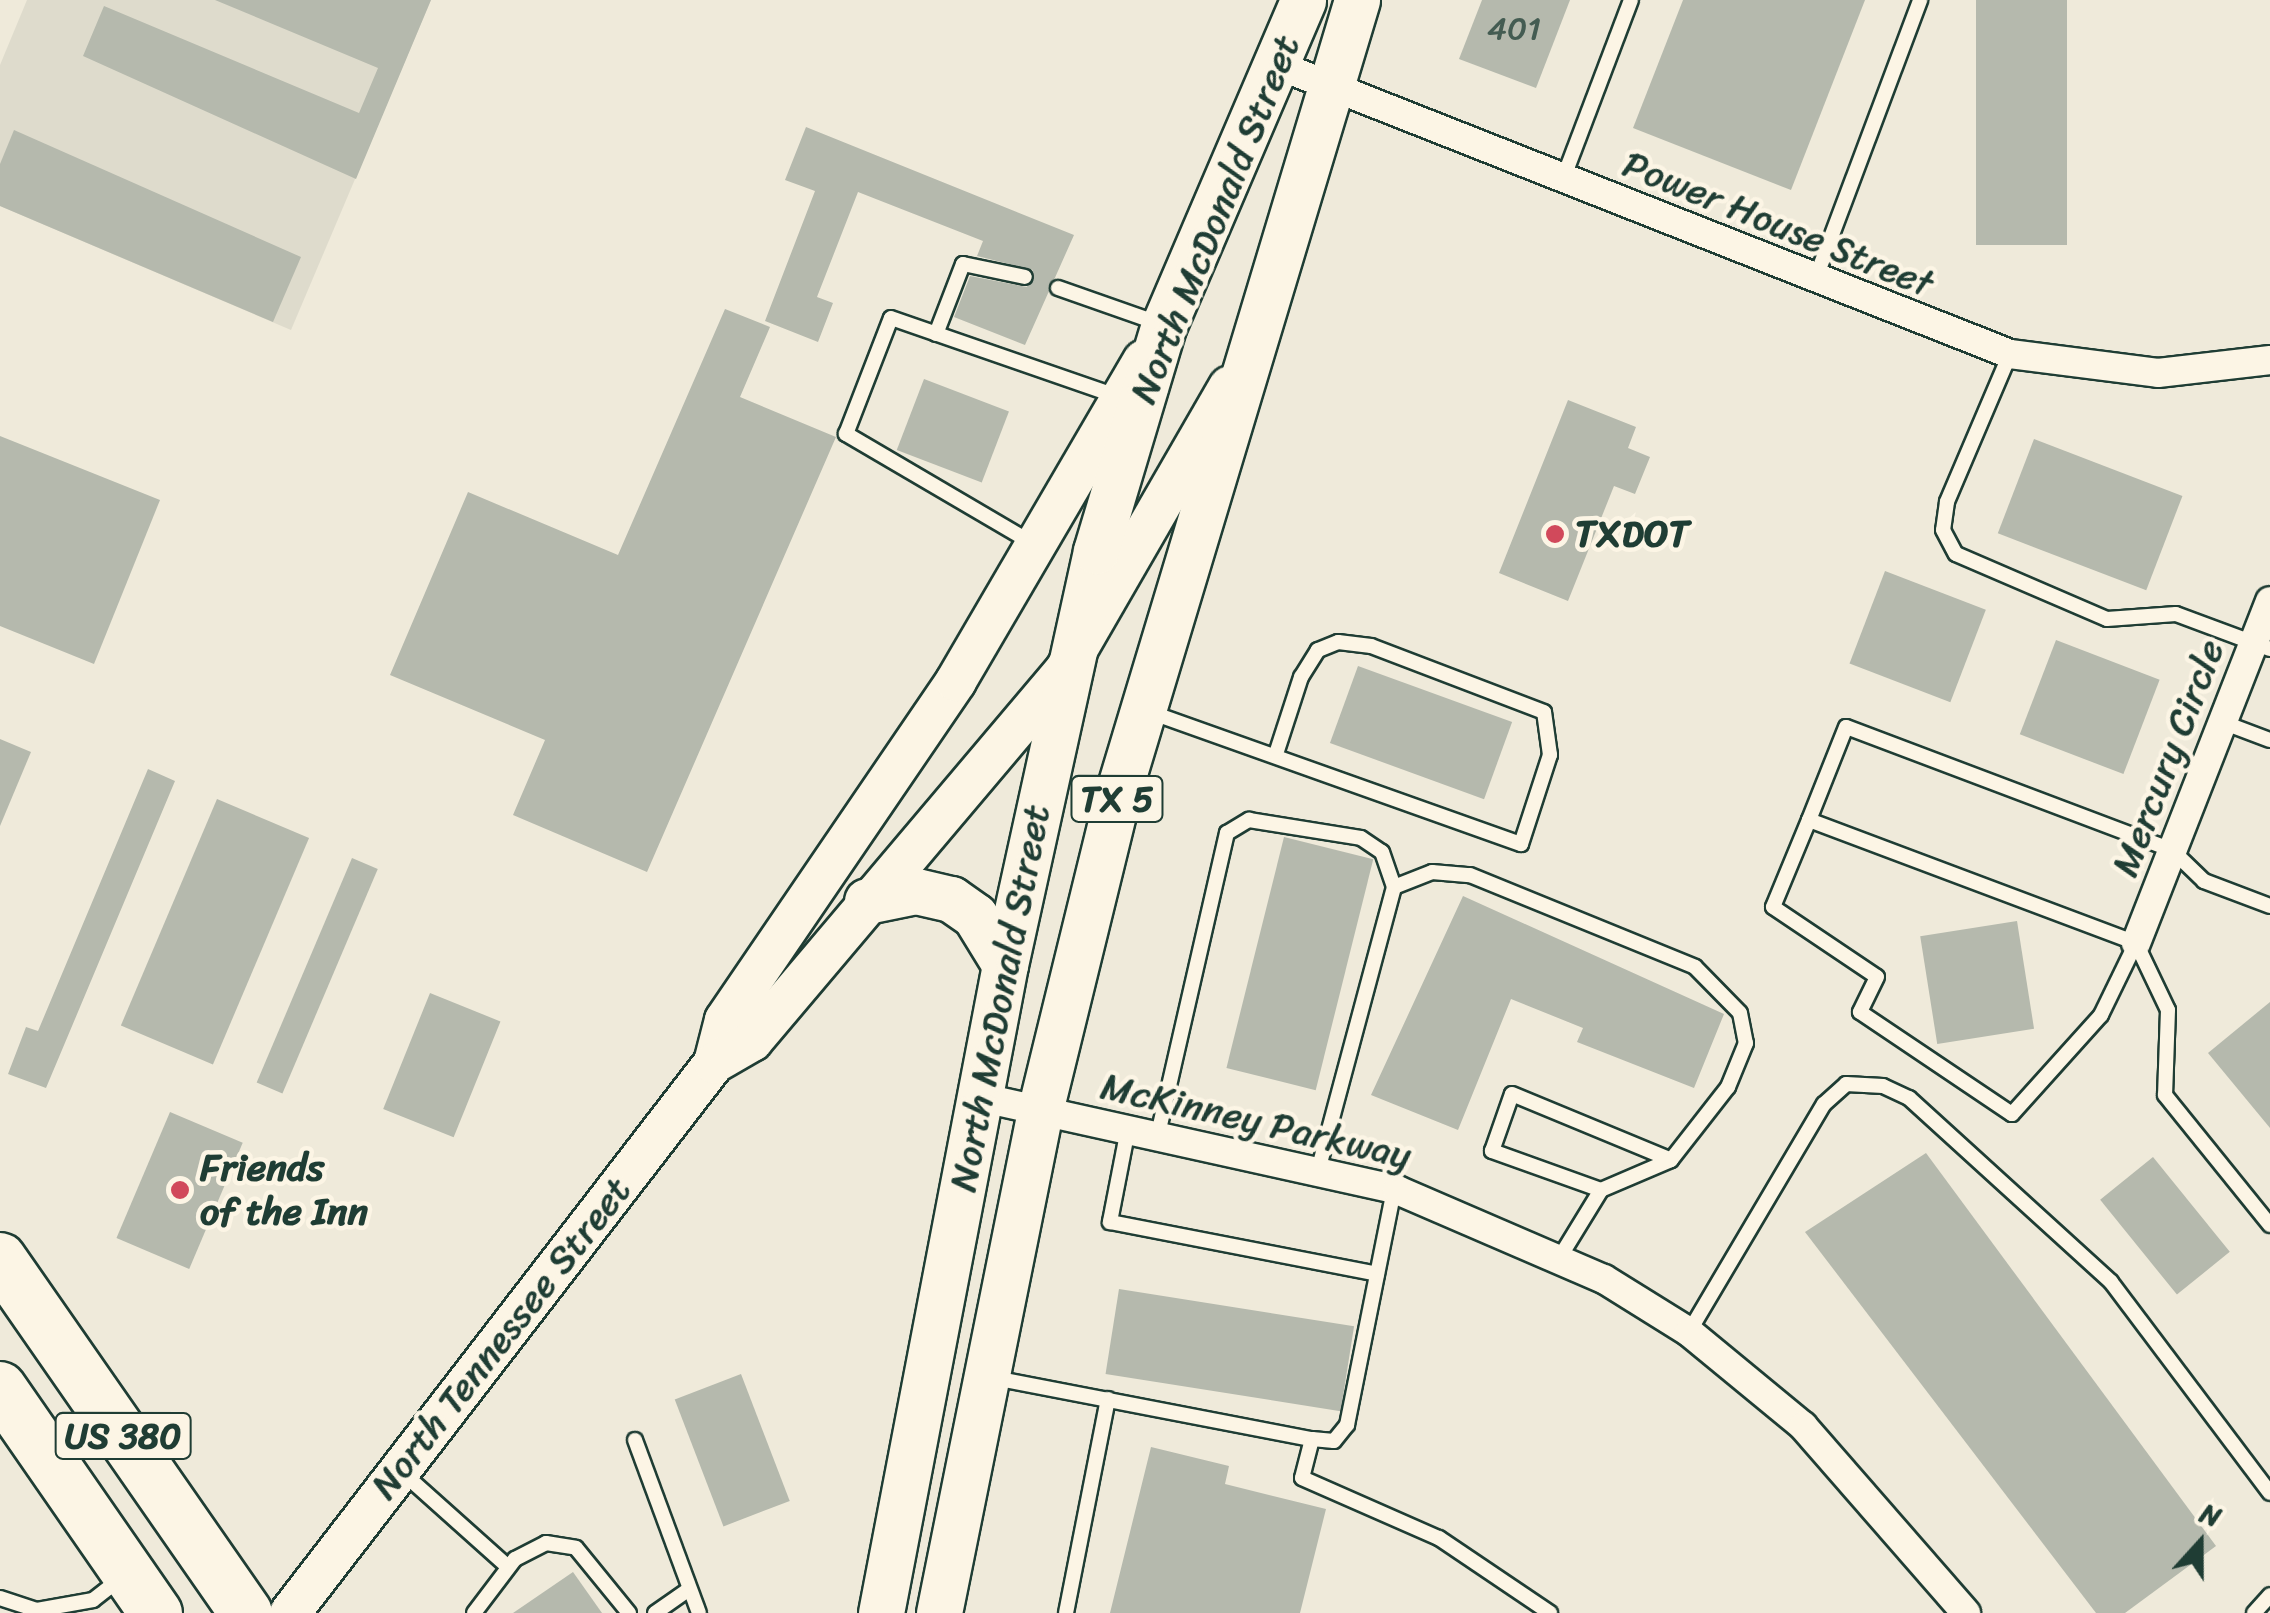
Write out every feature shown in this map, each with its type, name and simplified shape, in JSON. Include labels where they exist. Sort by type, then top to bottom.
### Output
[{"type":"highway","name":"US 380","points":[[0,1259],[246,1613]]},
{"type":"highway","name":"US 380","points":[[0,1388],[142,1592]]},
{"type":"main road","name":"North McDonald Street","points":[[882,1613],[979,1097],[1066,668],[1164,325],[1303,0]]},
{"type":"main road","name":"North McDonald Street","points":[[939,1613],[1040,1110],[1141,710],[1238,371],[1357,0]]},
{"type":"main road","points":[[866,901],[916,891],[952,898],[976,916],[1005,964]]},
{"type":"street","name":"Power House Street","points":[[1275,64],[2010,354],[2158,373],[2270,360]]},
{"type":"street","points":[[714,1064],[725,1020],[1038,547],[1164,325]]},
{"type":"street","points":[[714,1064],[752,1040],[1066,668],[1238,371]]},
{"type":"street","name":"Mercury Circle","points":[[2136,943],[2222,722],[2262,646],[2270,601]]},
{"type":"street","name":"North Tennessee Street","points":[[290,1613],[714,1064]]},
{"type":"street","name":"McKinney Parkway","points":[[979,1097],[1319,1167],[1394,1189],[1560,1256],[1689,1332],[1834,1454],[1966,1613]]},
{"type":"lane","points":[[1564,179],[1631,0]]},
{"type":"lane","points":[[1815,280],[1920,0]]},
{"type":"lane","points":[[936,334],[963,264],[1025,277]]},
{"type":"lane","points":[[1058,288],[1164,325]]},
{"type":"lane","points":[[1038,547],[846,434],[891,318],[1122,398]]},
{"type":"lane","points":[[2010,354],[1947,502],[1944,530],[1956,554],[2107,618],[2176,614],[2262,646]]},
{"type":"lane","points":[[1141,710],[1276,754],[1521,844],[1550,756],[1544,712],[1372,646],[1338,642],[1318,650],[1300,677],[1276,754]]},
{"type":"lane","points":[[2222,722],[2270,740]]},
{"type":"lane","points":[[2136,943],[2102,1015],[2012,1114],[1860,1012],[1877,977],[1773,907],[1846,728],[2172,850],[2204,881],[2270,906]]},
{"type":"lane","points":[[1158,1134],[1227,833],[1249,820],[1360,838],[1382,852],[1394,886],[1319,1167]]},
{"type":"lane","points":[[1809,820],[2136,943],[2168,1010],[2166,1095],[2270,1225]]},
{"type":"lane","points":[[1394,886],[1432,872],[1470,875],[1695,967],[1723,990],[1746,1043],[1728,1087],[1671,1160],[1601,1190],[1560,1256]]},
{"type":"lane","points":[[1689,1332],[1824,1104],[1846,1084],[1883,1086],[1909,1098],[2111,1282],[2270,1494]]},
{"type":"lane","points":[[1601,1190],[1492,1150],[1512,1094],[1671,1160]]},
{"type":"lane","points":[[1128,1128],[1110,1222],[1377,1274]]},
{"type":"lane","points":[[986,1377],[1312,1439],[1344,1434],[1394,1189]]},
{"type":"lane","points":[[1066,1613],[1108,1399]]},
{"type":"lane","points":[[1312,1439],[1302,1478],[1439,1538],[1550,1613]]},
{"type":"lane","points":[[634,1440],[677,1538],[687,1591],[699,1613]]},
{"type":"lane","points":[[399,1470],[508,1567]]},
{"type":"lane","points":[[474,1613],[508,1567],[546,1543],[576,1548],[629,1613]]},
{"type":"lane","points":[[655,1613],[687,1591]]},
{"type":"lane","points":[[0,1598],[23,1610],[142,1592]]},
{"type":"lane","points":[[2254,1613],[2270,1595]]},
{"type":"shaded area","points":[[27,0],[431,0],[291,330],[0,206],[0,65]]},
{"type":"building","points":[[215,0],[431,0],[356,179],[83,56],[104,6],[359,113],[378,68]]},
{"type":"building","points":[[1482,0],[1570,0],[1536,88],[1459,59]]},
{"type":"building","points":[[1683,0],[1865,0],[1791,190],[1633,128]]},
{"type":"building","points":[[1976,0],[2067,0],[2067,245],[1976,245]]},
{"type":"building","points":[[806,127],[1074,235],[1025,345],[954,317],[970,276],[1027,287],[1033,270],[977,256],[983,241],[858,192],[817,297],[833,303],[818,342],[765,321],[815,191],[785,180]]},
{"type":"building","points":[[14,130],[301,257],[273,322],[0,206],[0,164]]},
{"type":"building","points":[[725,309],[770,327],[740,397],[836,437],[647,872],[513,815],[545,740],[390,675],[468,492],[618,555]]},
{"type":"building","points":[[924,379],[1009,412],[982,483],[897,450]]},
{"type":"building","name":"TXDOT","points":[[1568,400],[1636,427],[1628,448],[1650,457],[1635,494],[1614,486],[1568,601],[1499,573]]},
{"type":"building","points":[[0,436],[160,500],[94,664],[0,626]]},
{"type":"building","points":[[2034,439],[2182,496],[2146,590],[1998,533]]},
{"type":"building","points":[[1885,571],[1986,610],[1950,702],[1850,663]]},
{"type":"building","points":[[2056,640],[2160,680],[2123,774],[2020,734]]},
{"type":"building","points":[[1358,666],[1512,722],[1484,799],[1330,743]]},
{"type":"building","points":[[0,739],[31,752],[0,826]]},
{"type":"building","points":[[148,769],[175,781],[46,1088],[8,1074],[26,1027],[38,1031]]},
{"type":"building","points":[[217,799],[309,838],[213,1065],[121,1025]]},
{"type":"building","points":[[1284,837],[1373,859],[1316,1090],[1226,1068]]},
{"type":"building","points":[[352,858],[378,869],[282,1094],[257,1083]]},
{"type":"building","points":[[1463,896],[1724,1014],[1694,1088],[1577,1042],[1583,1028],[1511,999],[1458,1130],[1371,1095]]},
{"type":"building","points":[[2017,921],[2034,1029],[1937,1044],[1920,936]]},
{"type":"building","points":[[430,993],[500,1021],[454,1137],[383,1109]]},
{"type":"building","points":[[2270,1002],[2270,1128],[2208,1053]]},
{"type":"building","name":"Friends of the Inn","points":[[170,1112],[243,1143],[189,1269],[116,1238]]},
{"type":"building","points":[[1926,1153],[2216,1546],[2125,1613],[2096,1613],[1805,1232]]},
{"type":"building","points":[[2153,1157],[2230,1252],[2177,1295],[2100,1200]]},
{"type":"building","points":[[1119,1289],[1354,1326],[1341,1411],[1106,1374]]},
{"type":"building","points":[[741,1374],[790,1501],[723,1526],[675,1399]]},
{"type":"building","points":[[1151,1447],[1229,1466],[1225,1484],[1326,1509],[1300,1613],[1110,1613]]},
{"type":"building","points":[[573,1572],[602,1613],[513,1613]]},
{"type":"place","name":"TXDOT","points":[[1555,534]]},
{"type":"place","name":"Friends of the Inn","points":[[180,1190]]}]
